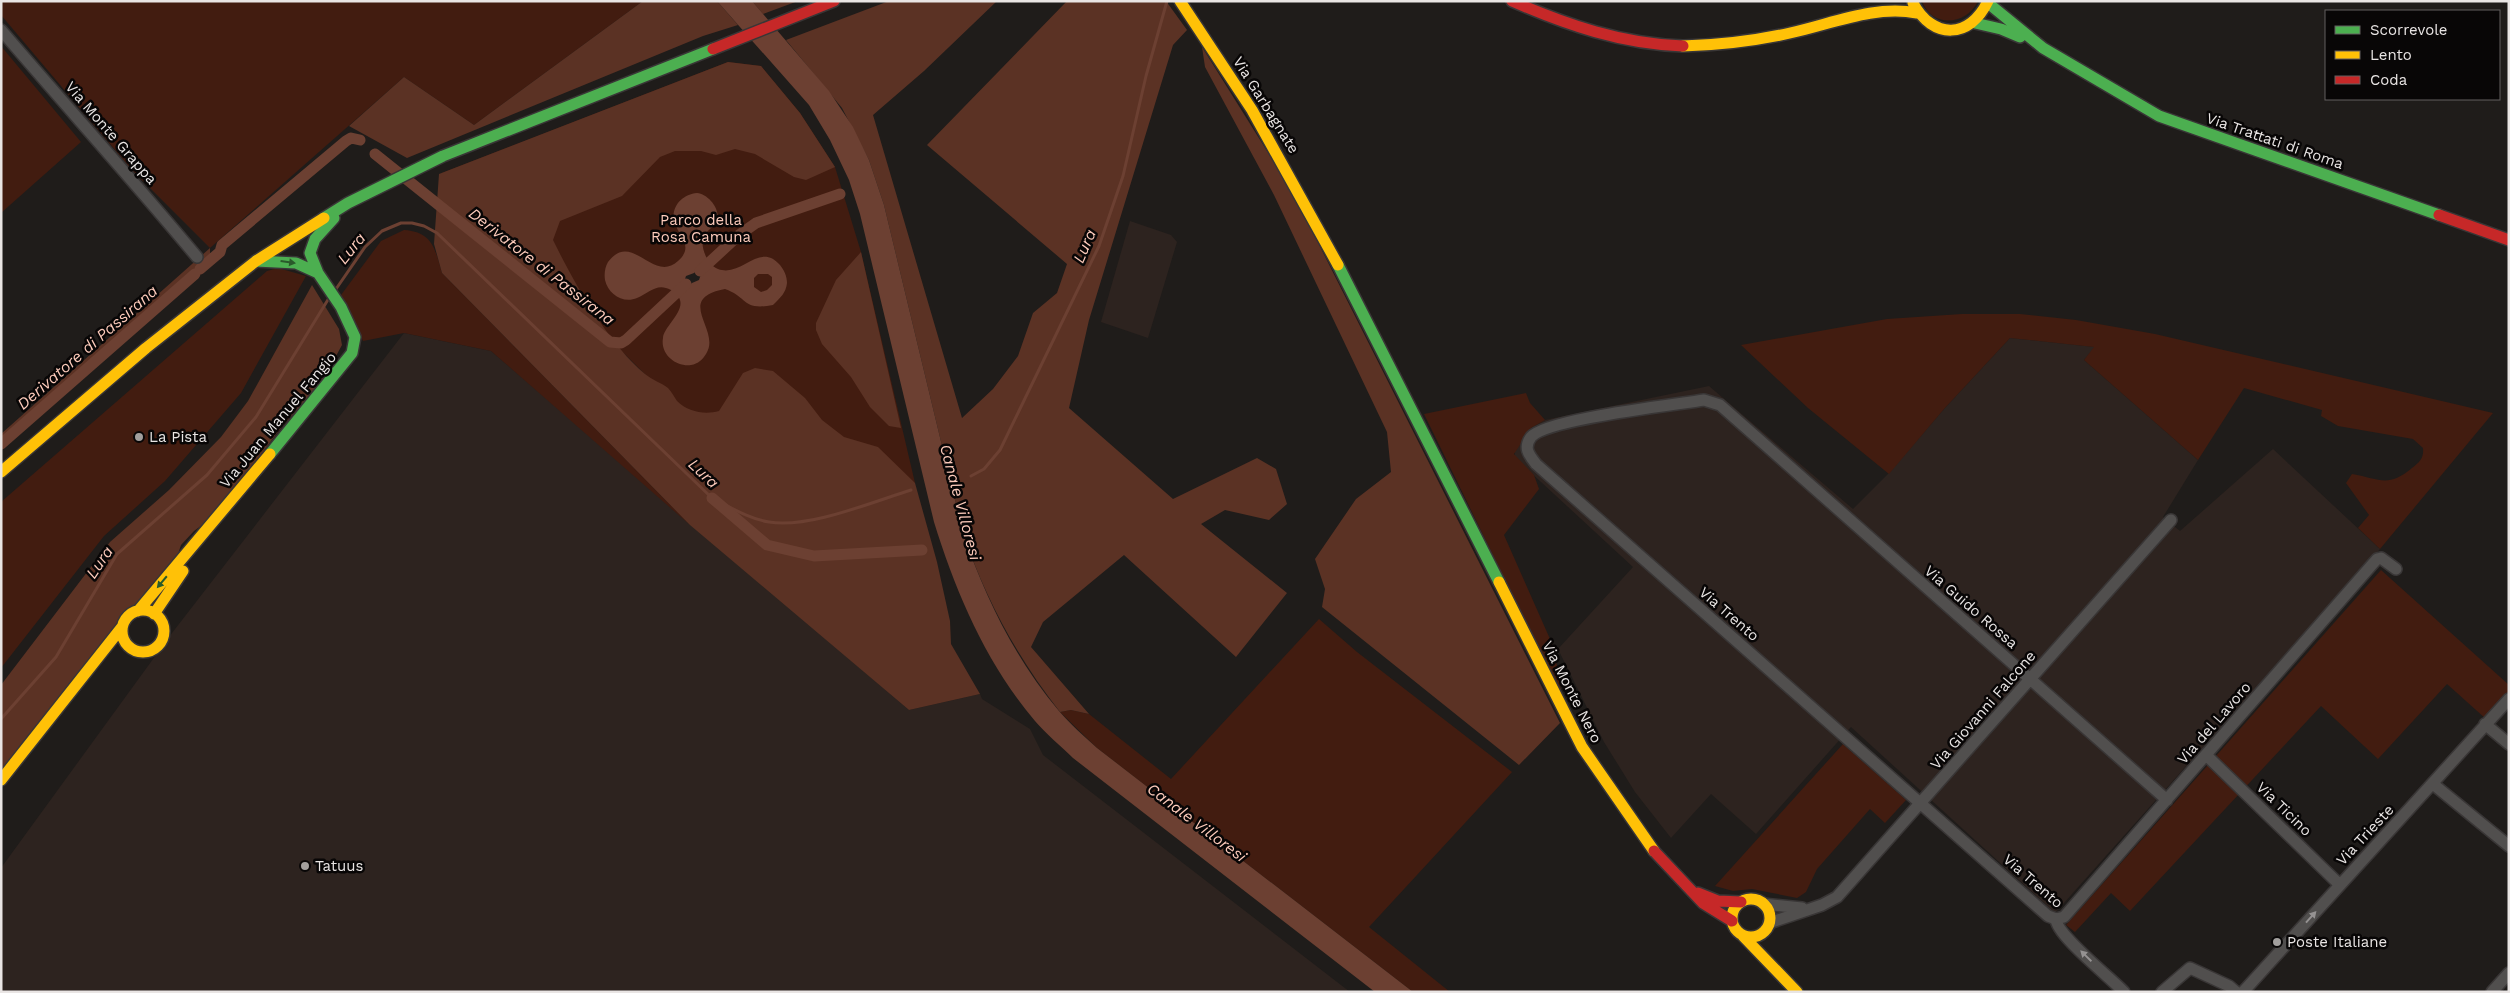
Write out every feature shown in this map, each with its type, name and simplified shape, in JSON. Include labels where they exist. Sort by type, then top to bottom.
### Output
[{"type":"street","points":[[1,472],[146,348],[256,261],[348,203],[443,156],[710,48],[834,1]]},
{"type":"street","points":[[1512,1],[1566,26],[1608,38],[1665,46],[1732,44],[1792,33],[1862,15],[1892,11],[1917,13]]},
{"type":"street","points":[[1862,15],[1892,1]]},
{"type":"street","points":[[1912,1],[1917,13],[1932,27],[1943,30],[1965,29],[1974,23],[1988,2]]},
{"type":"street","name":"Via Trattati di Roma","points":[[1988,2],[2042,48]]},
{"type":"street","name":"Via Garbagnate","points":[[1185,4],[1252,110],[1320,228],[1454,495]]},
{"type":"street","name":"Via Trattati di Roma","points":[[1974,23],[2001,29],[2042,48],[2160,116],[2509,240]]},
{"type":"street","name":"Via Monte Grappa","points":[[1,30],[94,139],[131,177],[197,257]]},
{"type":"street","name":"Via Juan Manuel Fangio","points":[[1,780],[109,645],[122,627],[127,616],[138,611],[342,368],[352,353],[355,337],[340,307],[318,273],[310,253],[315,240],[348,203]]},
{"type":"street","points":[[256,261],[296,263],[318,273]]},
{"type":"street","name":"Via Trento","points":[[1778,457],[1720,405],[1704,400],[1562,423],[1538,432],[1527,446],[1528,453],[1536,464],[2048,916],[2056,919],[2064,934],[2124,992]]},
{"type":"street","name":"Via Guido Rossa","points":[[1778,457],[2167,800]]},
{"type":"street","name":"Via Monte Nero","points":[[1454,495],[1582,747],[1629,820],[1659,857],[1705,906],[1732,921]]},
{"type":"street","name":"Via Juan Manuel Fangio","points":[[154,614],[227,505]]},
{"type":"street","name":"Via Giovanni Falcone","points":[[1768,926],[1809,908],[1822,905],[1837,896],[1922,803],[2171,520]]},
{"type":"street","name":"Via del Lavoro","points":[[2056,919],[2064,917],[2377,559],[2381,558],[2396,569]]},
{"type":"street","points":[[122,627],[125,643],[129,648],[141,653],[153,650],[158,646],[164,630],[160,618],[154,614],[138,611]]},
{"type":"street","points":[[109,645],[125,643]]},
{"type":"street","name":"Via Trieste","points":[[2244,992],[2509,699]]},
{"type":"street","points":[[2485,724],[2509,744]]},
{"type":"street","name":"Via Ticino","points":[[2206,754],[2340,885]]},
{"type":"street","points":[[2433,784],[2509,846]]},
{"type":"street","name":"Via Monte Nero","points":[[1687,887],[1718,901],[1741,902]]},
{"type":"street","points":[[1780,974],[1767,944],[1769,912],[1763,904],[1752,900],[1741,902],[1734,910],[1732,921],[1737,932],[1797,992]]},
{"type":"street","name":"Via Giovanni Falcone","points":[[1763,904],[1809,908]]},
{"type":"street","points":[[1743,936],[1756,936],[1768,926]]},
{"type":"street","points":[[2162,992],[2190,968],[2230,986],[2236,992]]},
{"type":"street","points":[[2492,992],[2509,973]]},
{"type":"shaded area","points":[[643,1],[717,1],[738,25],[703,36],[407,158],[349,126],[404,77],[474,125]]},
{"type":"shaded area","points":[[717,1],[752,1],[829,91],[853,127],[869,160],[884,205],[963,533],[991,604],[1015,649],[1043,691],[1072,725],[1097,748],[1413,992],[1375,992],[1073,758],[1039,726],[1017,699],[974,626],[952,575],[934,522],[860,214],[849,180],[830,140],[809,105]]},
{"type":"shaded area","points":[[752,1],[798,1],[763,14]]},
{"type":"shaded area","points":[[889,1],[997,1],[924,71],[873,115],[962,418],[993,389],[1018,356],[1033,313],[1057,293],[1067,264],[927,145],[1067,1],[1166,1],[1187,30],[1173,45],[1089,320],[1069,408],[1173,499],[1257,458],[1276,469],[1287,504],[1269,520],[1225,510],[1201,524],[1287,593],[1236,657],[1124,555],[1043,622],[1031,647],[1089,714],[1071,710],[1060,712],[1016,648],[992,604],[963,533],[884,205],[869,160],[842,108],[786,40]]},
{"type":"shaded area","points":[[1202,47],[1292,191],[1560,723],[1519,765],[1322,607],[1325,589],[1315,559],[1356,499],[1391,472],[1387,432],[1274,195],[1205,67]]},
{"type":"shaded area","points":[[728,62],[761,66],[800,113],[835,167],[806,180],[794,177],[755,154],[735,149],[716,155],[701,151],[675,151],[660,157],[622,196],[560,221],[553,240],[593,312],[618,346],[645,374],[668,388],[681,405],[697,412],[719,411],[743,373],[755,368],[773,371],[805,398],[822,420],[844,437],[878,447],[915,483],[937,562],[950,621],[951,644],[980,694],[909,710],[690,525],[442,273],[434,244],[439,174]]},
{"type":"shaded area","points":[[697,193],[705,196],[713,203],[717,212],[717,221],[705,234],[703,240],[703,249],[707,259],[714,267],[727,270],[735,269],[757,258],[765,257],[772,259],[780,265],[785,273],[787,283],[784,293],[773,305],[750,305],[725,289],[710,294],[702,300],[700,308],[709,345],[706,354],[700,361],[685,365],[675,362],[670,358],[663,344],[665,333],[680,308],[678,296],[671,290],[661,287],[632,300],[622,299],[609,290],[605,280],[605,268],[608,262],[617,254],[626,252],[660,266],[669,266],[678,261],[683,256],[685,246],[674,221],[674,210],[683,198]],"holes":[[[758,274],[768,274],[772,277],[772,285],[767,290],[761,292],[754,287],[754,278]]]},
{"type":"shaded area","points":[[1130,221],[1171,235],[1177,242],[1148,338],[1101,322]]},
{"type":"shaded area","points":[[210,248],[210,259],[1,441],[1,434]]},
{"type":"shaded area","points":[[861,252],[901,428],[889,426],[870,407],[851,377],[822,344],[816,330],[816,323],[836,280]]},
{"type":"shaded area","points":[[312,285],[339,329],[342,345],[323,380],[281,428],[214,516],[194,531],[181,545],[178,554],[1,772],[1,685],[110,542],[169,490],[221,437],[248,401]]},
{"type":"shaded area","points":[[404,333],[491,351],[909,710],[980,694],[982,699],[1030,729],[1043,755],[1350,992],[1,992],[1,868],[172,633]]},
{"type":"shaded area","points":[[2010,338],[2095,347],[2084,360],[2198,460],[2163,517],[2180,531],[2273,449],[2380,549],[2055,913],[1851,727],[1756,834],[1711,794],[1671,838],[1635,792],[1604,742],[1558,649],[1633,567],[1515,458],[1515,451],[1531,428],[1545,420],[1709,386],[1853,509],[1889,473],[1944,409]]},
{"type":"green space","points":[[1,1],[643,1],[474,125],[404,77],[210,248],[132,170],[1,15]]},
{"type":"green space","points":[[1922,1],[1978,1],[1966,15],[1958,19],[1941,20],[1927,10]]},
{"type":"green space","points":[[1,46],[81,142],[1,213]]},
{"type":"green space","name":"Parco della Rosa Camuna","points":[[728,62],[761,66],[800,113],[835,167],[861,252],[915,483],[804,512],[782,510],[442,173]]},
{"type":"green space","points":[[404,230],[414,231],[427,238],[435,249],[442,273],[690,525],[491,351],[404,333],[363,341],[341,295],[381,241]]},
{"type":"green space","name":"La Pista","points":[[278,268],[306,276],[241,393],[165,481],[104,536],[1,668],[1,502],[267,271]]},
{"type":"green space","points":[[1962,314],[2020,314],[2076,320],[2155,334],[2493,413],[2380,549],[2358,528],[2369,515],[2346,483],[2352,474],[2377,480],[2390,480],[2404,474],[2419,462],[2423,454],[2423,448],[2413,439],[2338,426],[2321,416],[2322,410],[2244,388],[2198,460],[2084,360],[2094,347],[2010,338],[1944,409],[1889,474],[1808,408],[1741,345],[1887,319]]},
{"type":"green space","points":[[1526,393],[1530,403],[1545,420],[1531,428],[1514,454],[1534,475],[1539,489],[1504,535],[1554,648],[1562,696],[1424,414]]},
{"type":"green space","points":[[2381,570],[2509,685],[2509,691],[2486,719],[2447,684],[2378,759],[2321,706],[2130,911],[2111,893],[2075,932],[2066,925]]},
{"type":"green space","points":[[1319,619],[1357,652],[1512,772],[1369,927],[1450,992],[1413,992],[1097,748],[1060,712],[1071,710],[1089,714],[1171,779]]},
{"type":"green space","points":[[1843,744],[1906,800],[1885,823],[1870,809],[1817,869],[1806,892],[1797,898],[1752,889],[1733,891],[1715,886]]},
{"type":"pier","points":[[710,258],[713,262],[701,274],[699,280],[692,283],[675,298],[671,293],[684,282],[686,276],[694,273]]},
{"type":"waterway","name":"Lura","points":[[971,476],[984,469],[1000,450],[1099,246],[1123,176],[1146,76],[1167,1]]},
{"type":"waterway","name":"Derivatore di Passirana","points":[[200,269],[220,252],[222,245],[346,141],[351,138],[360,140]]},
{"type":"waterway","name":"Derivatore di Passirana","points":[[375,154],[610,342],[621,343],[626,340],[686,284]]},
{"type":"waterway","name":"Derivatore di Passirana","points":[[700,271],[739,235],[756,223],[840,194]]},
{"type":"waterway","name":"Lura","points":[[336,289],[365,247],[382,231],[401,223],[424,226],[437,233],[712,498],[754,518],[769,522],[785,523],[821,518],[911,490]]},
{"type":"waterway","name":"Derivatore di Passirana","points":[[1,444],[195,274]]},
{"type":"waterway","name":"Lura","points":[[1,719],[56,657],[117,554],[207,475],[256,417],[329,298]]},
{"type":"waterway","points":[[712,498],[767,545],[814,556],[922,550]]},
{"type":"traffic: fast","points":[[1988,3],[2043,48],[2159,116],[2439,215]]},
{"type":"traffic: fast","points":[[1975,23],[2001,29],[2020,37]]},
{"type":"traffic: fast","points":[[324,218],[348,203],[443,156],[713,49]]},
{"type":"traffic: fast","points":[[270,454],[352,353],[355,337],[341,307],[318,273],[310,253],[315,239],[334,218]]},
{"type":"traffic: fast","points":[[256,261],[296,263],[318,273]]},
{"type":"traffic: fast","points":[[1338,265],[1499,582]]},
{"type":"traffic: slow","points":[[1180,1],[1252,110],[1338,265]]},
{"type":"traffic: slow","points":[[1913,3],[1921,15],[1931,24],[1941,29],[1951,30],[1962,28],[1972,23],[1988,1]]},
{"type":"traffic: slow","points":[[1683,46],[1723,44],[1763,38],[1869,13],[1884,11],[1917,13]]},
{"type":"traffic: slow","points":[[1,472],[146,348],[256,261],[324,218]]},
{"type":"traffic: slow","points":[[138,611],[270,454]]},
{"type":"traffic: slow","points":[[154,614],[183,571]]},
{"type":"traffic: slow","points":[[1499,582],[1582,747],[1654,851]]},
{"type":"traffic: slow","points":[[147,610],[155,613],[161,619],[164,631],[161,643],[155,649],[139,652],[131,649],[125,643],[122,627],[125,619],[131,613],[147,610]]},
{"type":"traffic: slow","points":[[1,780],[122,627]]},
{"type":"traffic: slow","points":[[1751,899],[1764,905],[1770,918],[1764,931],[1751,937],[1738,931],[1732,918],[1738,905],[1751,899]]},
{"type":"traffic: slow","points":[[1743,936],[1797,992]]},
{"type":"traffic: jam","points":[[713,49],[834,1]]},
{"type":"traffic: jam","points":[[1512,1],[1553,18],[1595,32],[1638,42],[1683,46]]},
{"type":"traffic: jam","points":[[2439,215],[2509,240]]},
{"type":"traffic: jam","points":[[1654,851],[1703,903],[1732,921]]},
{"type":"traffic: jam","points":[[1698,893],[1718,901],[1741,902]]},
{"type":"place","name":"La Pista","points":[[139,437]]},
{"type":"place","name":"Tatuus","points":[[305,866]]},
{"type":"place","name":"Poste Italiane","points":[[2277,942]]},
{"type":"water label","name":"Canale Villoresi","points":[[961,502]]},
{"type":"water label","name":"Canale Villoresi","points":[[1197,822]]}]
